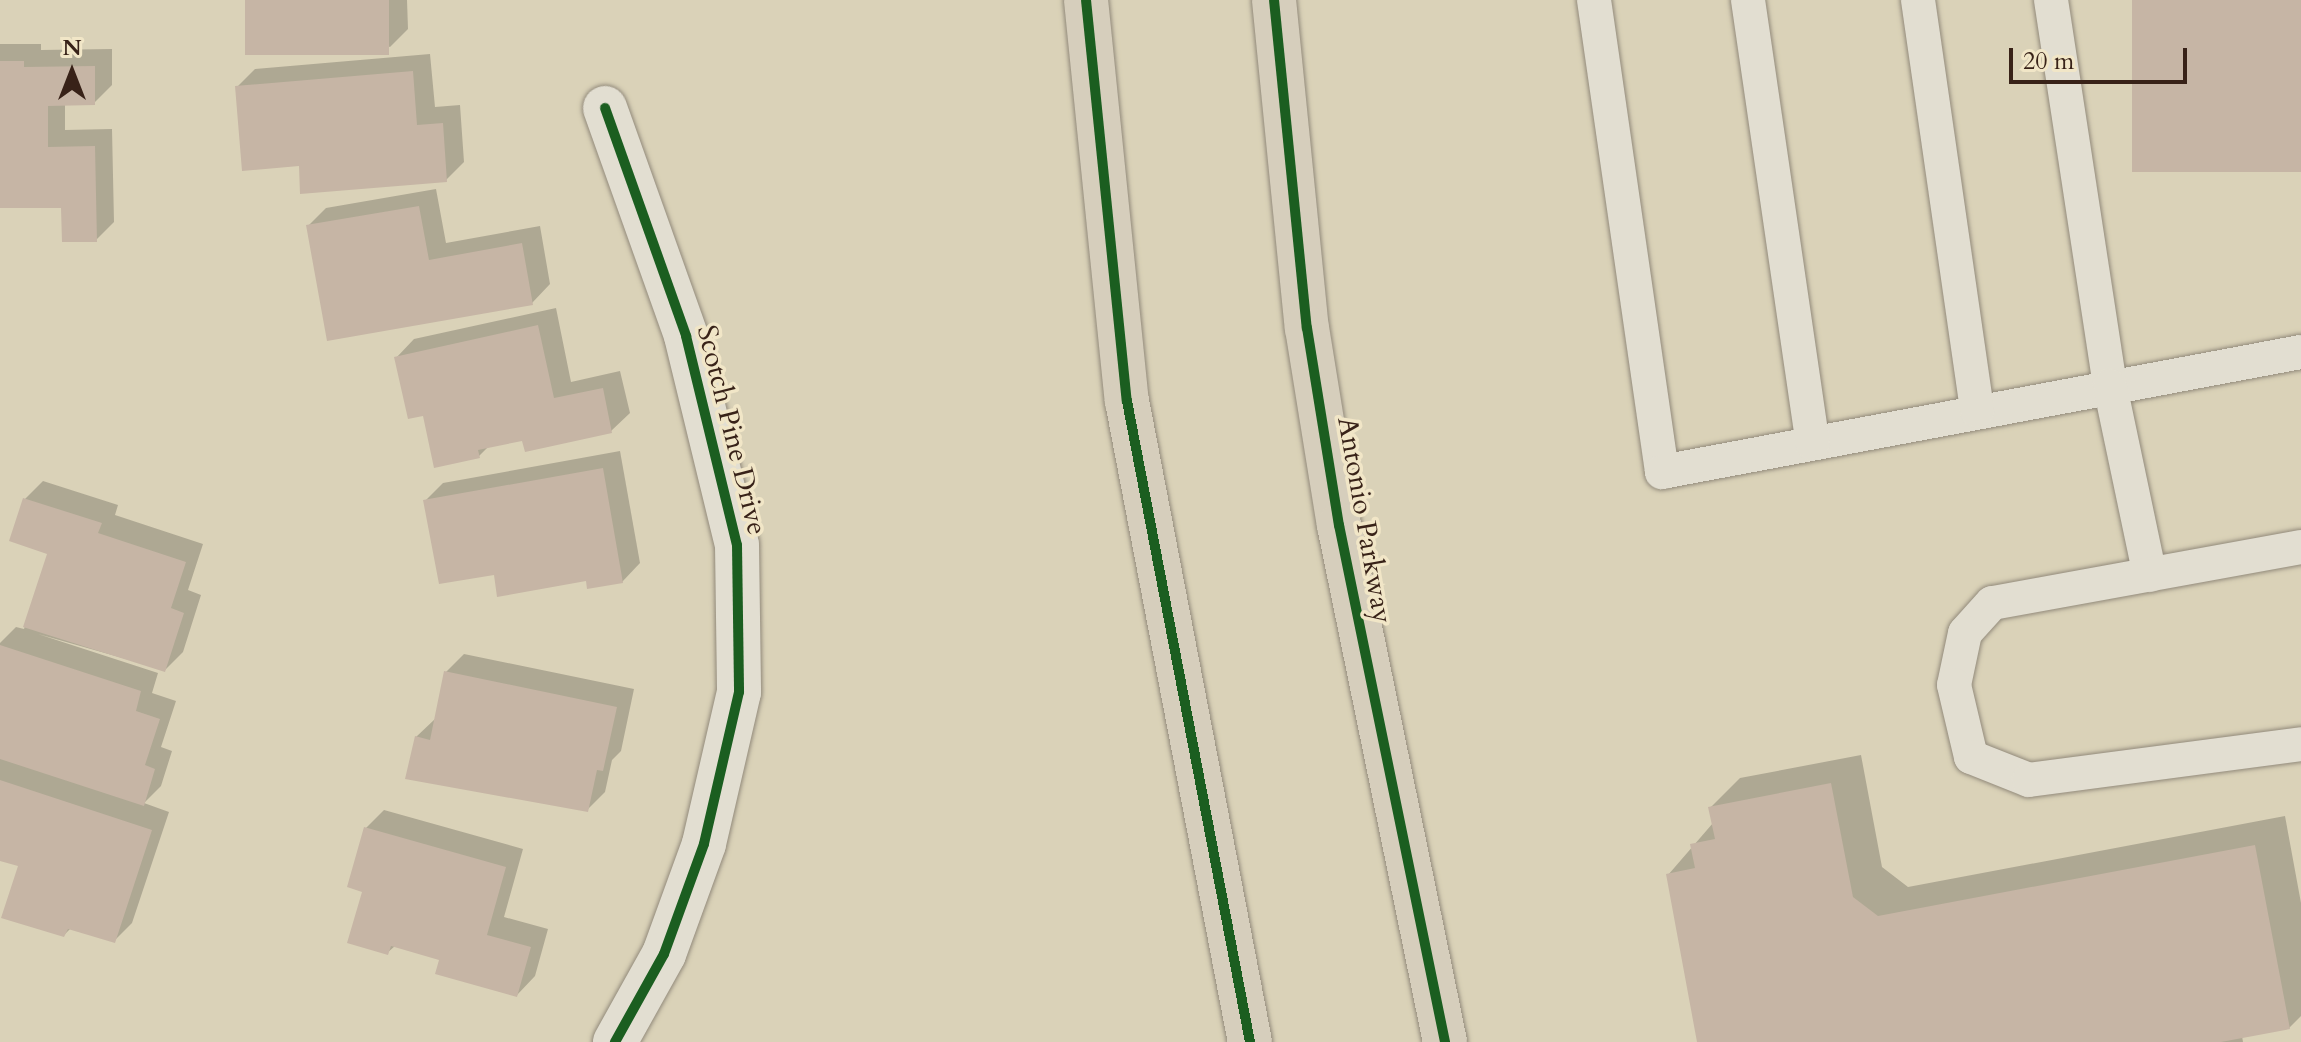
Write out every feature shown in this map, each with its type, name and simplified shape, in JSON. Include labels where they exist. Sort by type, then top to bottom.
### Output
[{"type":"main road","points":[[1086,0],[1127,401],[1250,1042]]},
{"type":"main road","name":"Antonio Parkway","points":[[1274,0],[1307,328],[1339,525],[1445,1042]]},
{"type":"street","name":"Scotch Pine Drive","points":[[605,108],[686,336],[737,545],[739,692],[704,844],[664,954],[615,1042]]},
{"type":"lane","points":[[1594,0],[1662,472],[2301,352]]},
{"type":"lane","points":[[1748,0],[1813,443]]},
{"type":"lane","points":[[1918,0],[1977,411]]},
{"type":"lane","points":[[2051,0],[2110,386],[2150,575]]},
{"type":"lane","points":[[2301,547],[1992,603],[1965,633],[1954,685],[1971,757],[2029,780],[2301,744]]},
{"type":"building","points":[[245,0],[389,0],[389,55],[245,55]]},
{"type":"building","points":[[2132,0],[2301,0],[2301,172],[2132,172]]},
{"type":"building","points":[[0,61],[24,61],[24,67],[95,66],[95,105],[48,106],[48,147],[95,146],[97,242],[62,242],[61,208],[0,208]]},
{"type":"building","points":[[413,71],[417,125],[443,123],[447,182],[300,194],[299,166],[242,171],[235,86]]},
{"type":"building","points":[[419,206],[429,260],[522,243],[533,305],[327,341],[306,225]]},
{"type":"building","points":[[538,325],[554,398],[603,388],[612,433],[525,452],[522,441],[478,450],[480,458],[434,468],[423,416],[408,419],[394,357]]},
{"type":"building","points":[[603,468],[623,583],[587,589],[586,581],[497,597],[494,575],[439,584],[423,500]]},
{"type":"building","points":[[23,498],[102,523],[98,533],[186,562],[171,608],[184,613],[165,672],[23,627],[47,554],[9,541]]},
{"type":"building","points":[[0,645],[141,691],[136,711],[160,719],[145,765],[155,769],[144,806],[0,759]]},
{"type":"building","points":[[444,671],[617,707],[603,771],[597,770],[588,812],[405,779],[415,736],[430,740]]},
{"type":"building","points":[[0,780],[152,830],[115,943],[68,929],[64,937],[1,918],[18,866],[0,861]]},
{"type":"building","points":[[1831,783],[1853,897],[1878,916],[2255,845],[2290,1029],[2221,1042],[1697,1042],[1666,874],[1695,868],[1690,844],[1715,839],[1708,807]]},
{"type":"building","points":[[364,827],[506,867],[487,935],[531,947],[517,997],[435,974],[439,960],[391,946],[388,955],[347,943],[362,892],[347,887]]},
{"type":"cycle path","points":[[1086,0],[1127,401],[1250,1042]]},
{"type":"cycle path","points":[[1274,0],[1307,328],[1339,525],[1445,1042]]},
{"type":"cycle path","points":[[605,108],[686,336],[737,545],[739,692],[704,844],[664,954],[615,1042]]}]
